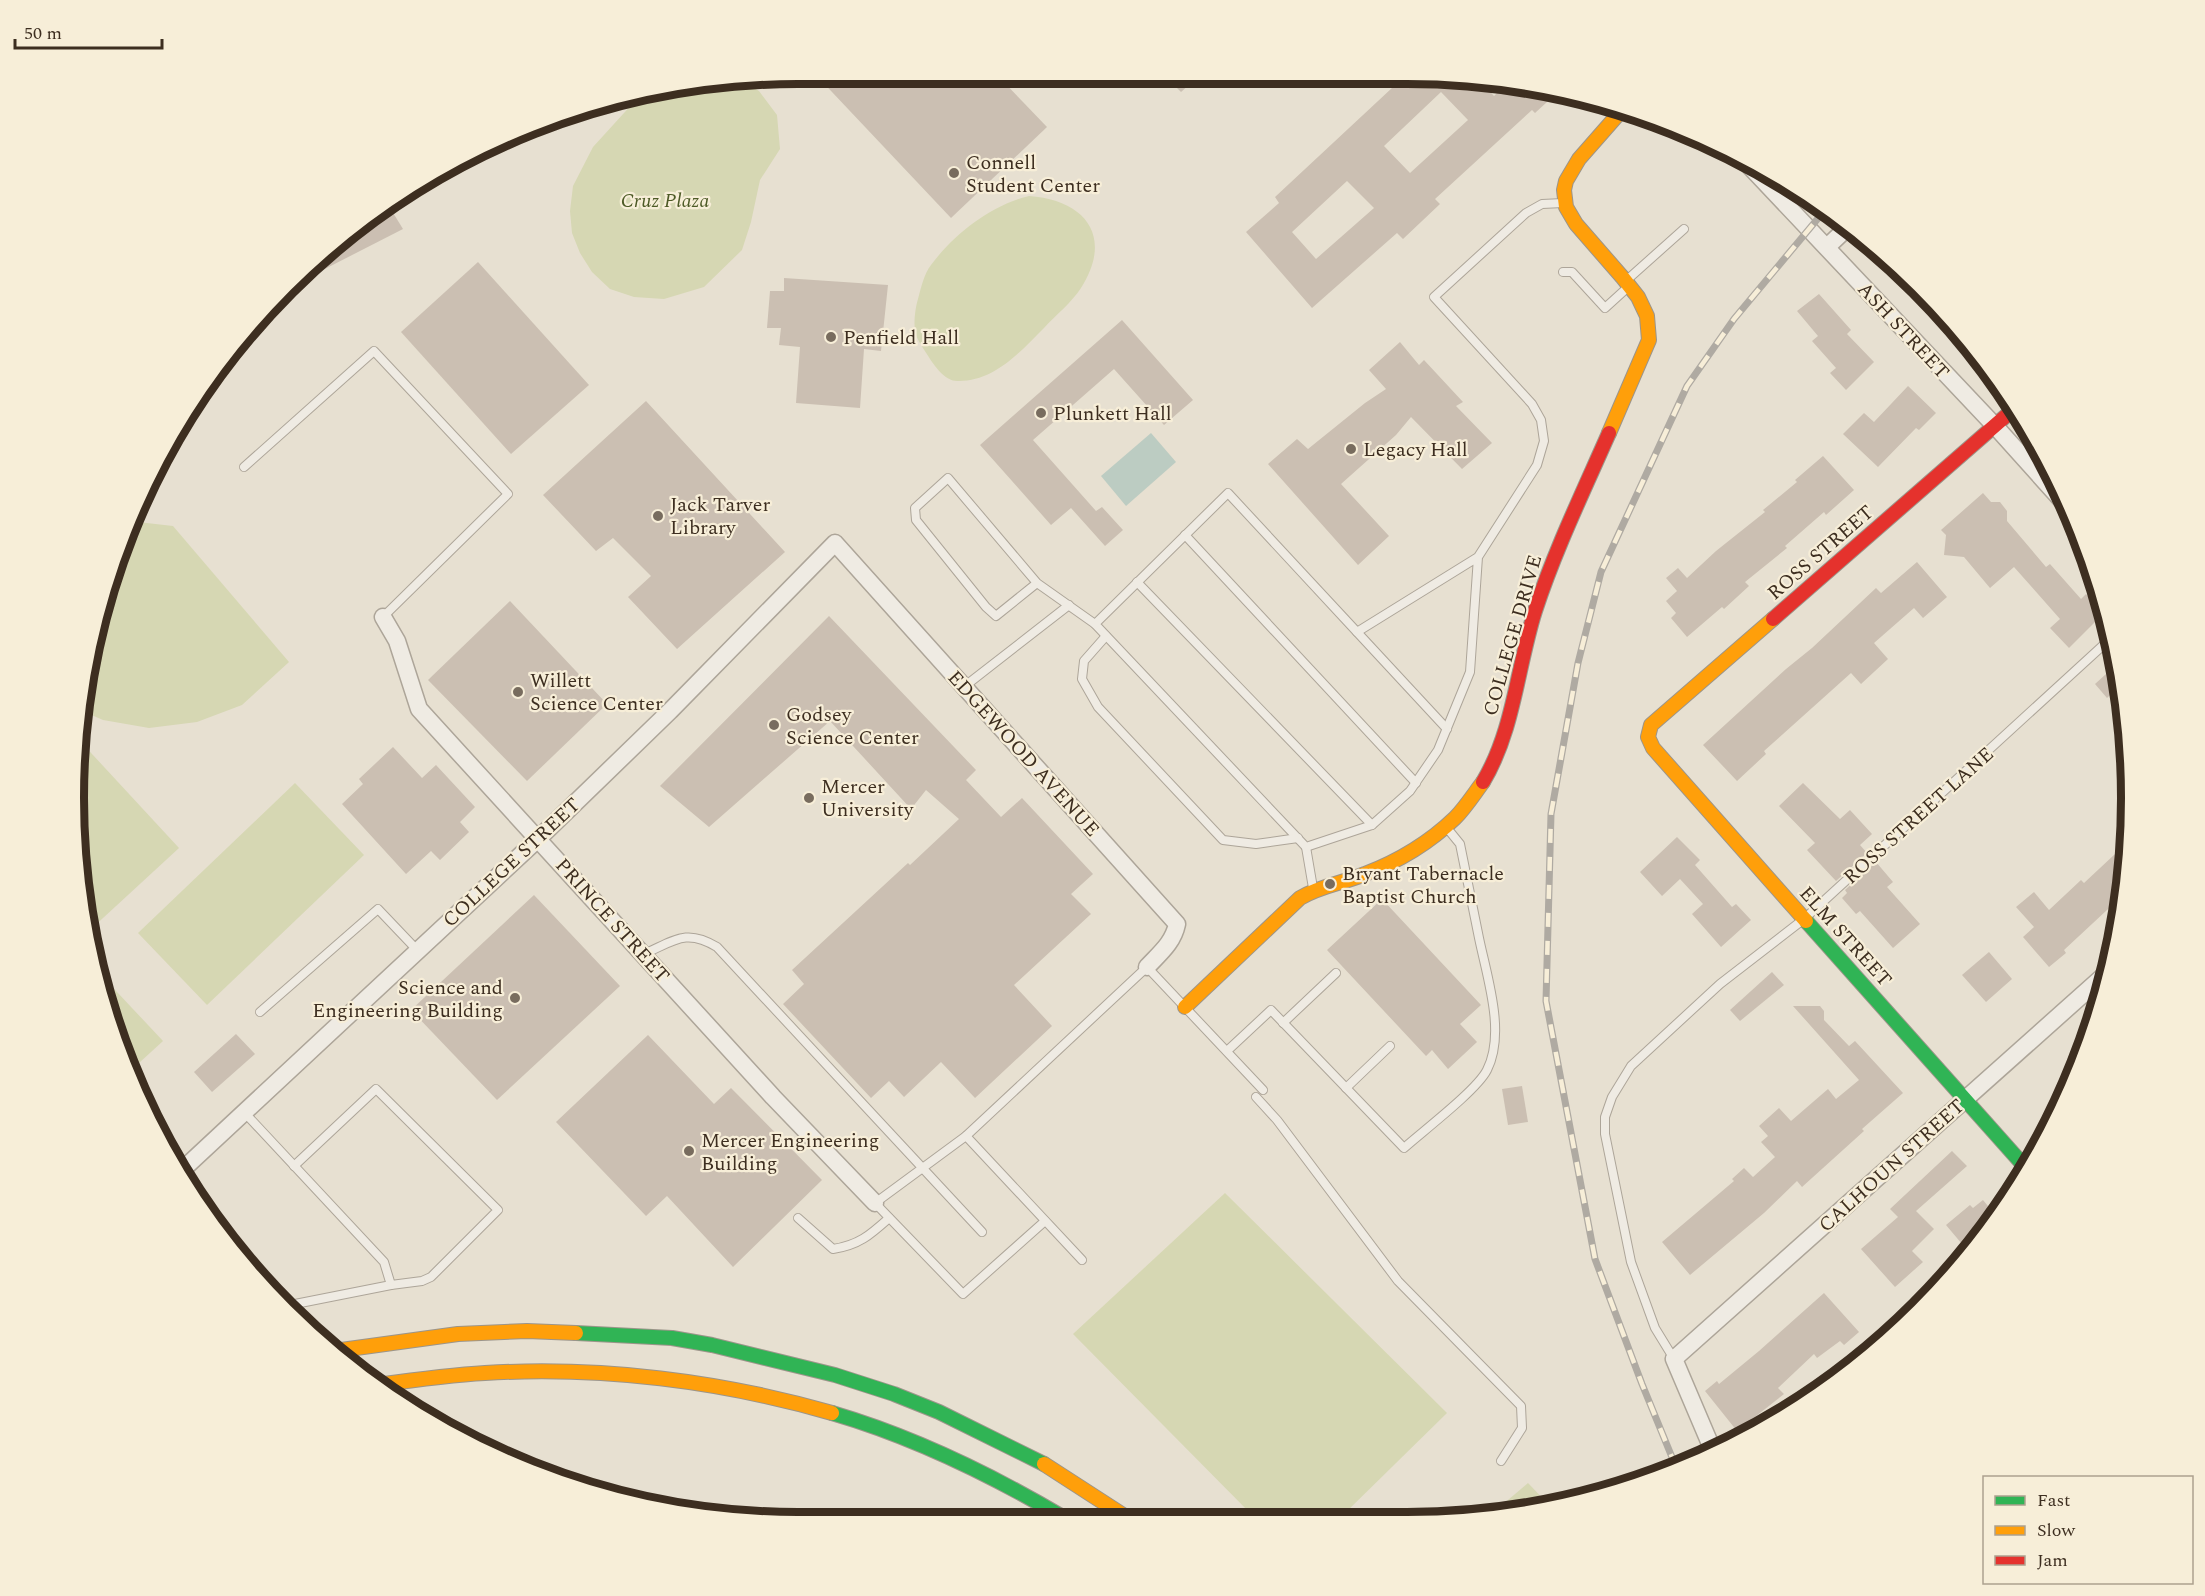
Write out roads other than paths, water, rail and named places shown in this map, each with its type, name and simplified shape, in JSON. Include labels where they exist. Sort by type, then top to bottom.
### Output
[{"type":"street","points":[[1565,203],[1564,191],[1567,178],[1605,126],[1616,116]]},
{"type":"street","name":"ASH STREET","points":[[1783,192],[1827,248],[2049,486]]},
{"type":"street","name":"COLLEGE DRIVE","points":[[1185,1006],[1300,898],[1395,862],[1424,844],[1456,817],[1484,780],[1502,746],[1535,612],[1553,561],[1650,336],[1648,318],[1641,301],[1579,228],[1565,203]]},
{"type":"street","points":[[1827,248],[1843,232]]},
{"type":"street","name":"ROSS STREET","points":[[1651,725],[2009,414]]},
{"type":"street","name":"EDGEWOOD AVENUE","points":[[835,543],[1177,924],[1175,934],[1168,945],[1147,967]]},
{"type":"street","name":"COLLEGE STREET","points":[[187,1166],[538,838],[670,711],[835,543]]},
{"type":"street","name":"PRINCE STREET","points":[[383,617],[397,641],[419,709],[773,1097],[875,1203]]},
{"type":"street","name":"ELM STREET","points":[[1651,725],[1648,738],[1653,748],[2021,1162]]},
{"type":"street","name":"CALHOUN STREET","points":[[1674,1359],[2097,981]]},
{"type":"street","points":[[345,1349],[458,1334],[527,1331],[672,1338],[712,1345],[835,1375],[894,1394],[939,1412],[1037,1459],[1118,1512]]},
{"type":"street","points":[[1674,1359],[1710,1444]]},
{"type":"street","points":[[389,1383],[440,1376],[502,1372],[618,1374],[713,1385],[773,1396],[911,1439],[1017,1490],[1054,1512]]},
{"type":"lane","points":[[1357,632],[1478,557],[1537,465],[1544,441],[1541,420],[1532,404],[1434,297],[1526,213],[1542,204],[1565,203]]},
{"type":"lane","points":[[1563,272],[1572,272],[1605,308],[1684,229]]},
{"type":"lane","points":[[244,467],[374,351],[508,494],[383,617]]},
{"type":"lane","points":[[1037,583],[996,616],[986,607],[916,520],[915,508],[948,478],[1037,583],[1095,624],[1306,847],[1314,891]]},
{"type":"lane","points":[[1095,624],[1228,493],[1447,729]]},
{"type":"lane","points":[[1185,535],[1416,783]]},
{"type":"lane","points":[[1306,847],[1372,825],[1410,790],[1438,750],[1470,672],[1478,557]]},
{"type":"lane","points":[[1137,582],[1372,825]]},
{"type":"lane","points":[[965,686],[1069,605]]},
{"type":"lane","points":[[1106,636],[1084,661],[1082,679],[1098,707],[1223,840],[1256,844],[1298,838]]},
{"type":"lane","name":"ROSS STREET LANE","points":[[1674,1359],[1655,1328],[1631,1262],[1605,1134],[1605,1117],[1612,1097],[1631,1066],[1720,984],[1804,919],[2104,645]]},
{"type":"lane","points":[[1227,1051],[1272,1010],[1404,1148],[1472,1088],[1487,1071],[1495,1038],[1494,1009],[1460,844],[1445,826]]},
{"type":"lane","points":[[260,1012],[378,909],[418,951]]},
{"type":"lane","points":[[644,954],[682,937],[694,937],[717,947],[982,1232]]},
{"type":"lane","points":[[1045,1221],[963,1294],[875,1203],[966,1136],[1147,967],[1263,1090]]},
{"type":"lane","points":[[1283,1023],[1336,973]]},
{"type":"lane","points":[[1346,1088],[1390,1046]]},
{"type":"lane","points":[[294,1166],[376,1089],[498,1210],[431,1276],[422,1281],[294,1304]]},
{"type":"lane","points":[[1256,1097],[1277,1120],[1398,1281],[1521,1406],[1522,1428],[1501,1461]]},
{"type":"lane","points":[[244,1112],[384,1262],[391,1285]]},
{"type":"lane","points":[[966,1136],[1082,1260]]},
{"type":"lane","points":[[798,1218],[833,1249],[851,1246],[865,1239],[889,1218]]},
{"type":"railway","points":[[1673,1460],[1595,1259],[1546,1001],[1551,814],[1578,663],[1601,572],[1687,386],[1734,319],[1820,216]]},
{"type":"place","name":"Connell Student Center","points":[[954,173]]},
{"type":"place","name":"Penfield Hall","points":[[831,337]]},
{"type":"place","name":"Plunkett Hall","points":[[1041,413]]},
{"type":"place","name":"Legacy Hall","points":[[1351,449]]},
{"type":"place","name":"Jack Tarver Library","points":[[658,516]]},
{"type":"place","name":"Willett Science Center","points":[[518,692]]},
{"type":"place","name":"Godsey Science Center","points":[[774,725]]},
{"type":"place","name":"Mercer University","points":[[809,798]]},
{"type":"place","name":"Bryant Tabernacle Baptist Church","points":[[1330,884]]},
{"type":"place","name":"Science and Engineering Building","points":[[515,998]]},
{"type":"place","name":"Mercer Engineering Building","points":[[689,1151]]},
{"type":"park label","name":"Cruz Plaza","points":[[665,200]]}]
